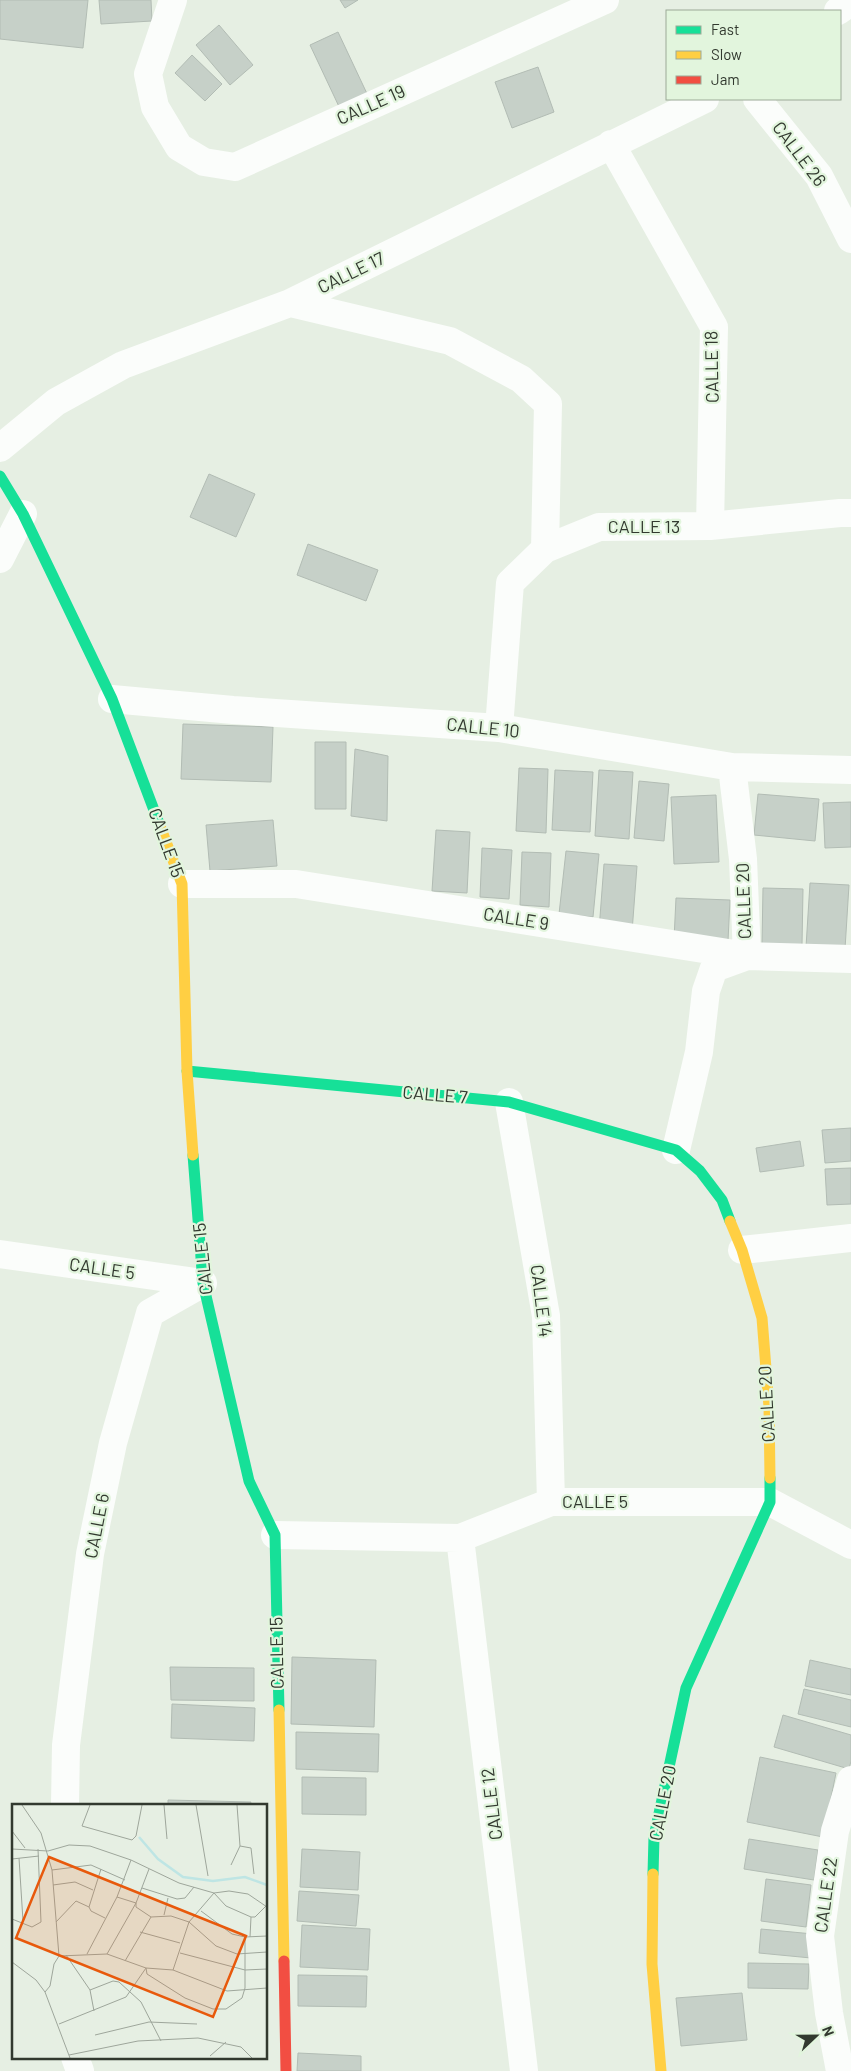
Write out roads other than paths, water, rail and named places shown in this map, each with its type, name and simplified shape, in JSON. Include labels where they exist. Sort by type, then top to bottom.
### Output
[{"type":"street","name":"CALLE 19","points":[[173,0],[148,74],[155,107],[179,147],[204,162],[236,167],[605,0]]},
{"type":"street","points":[[839,10],[851,2]]},
{"type":"street","name":"CALLE 17","points":[[0,448],[56,402],[124,365],[290,303],[703,100]]},
{"type":"street","name":"CALLE 26","points":[[758,100],[819,176],[851,239]]},
{"type":"street","name":"CALLE 18","points":[[611,144],[714,327],[710,526]]},
{"type":"street","points":[[290,303],[450,342],[521,379],[548,404],[546,549]]},
{"type":"street","name":"CALLE 15","points":[[0,476],[23,514],[112,699],[182,884],[187,1071],[204,1283],[249,1481],[275,1535],[286,2071]]},
{"type":"street","name":"CALLE 13","points":[[498,728],[510,583],[546,549],[599,527],[710,526],[851,513]]},
{"type":"street","points":[[0,559],[23,514]]},
{"type":"street","name":"CALLE 10","points":[[112,699],[233,710],[498,728],[732,767],[851,770]]},
{"type":"street","name":"CALLE 20","points":[[661,2071],[652,1964],[654,1837],[686,1688],[770,1502],[769,1407],[762,1318],[742,1250],[722,1200],[700,1171],[676,1150],[699,1052],[706,991],[714,968],[747,956],[743,859],[732,767]]},
{"type":"street","name":"CALLE 9","points":[[182,884],[296,884],[747,956],[851,959]]},
{"type":"street","name":"CALLE 7","points":[[187,1071],[509,1102],[676,1150]]},
{"type":"street","name":"CALLE 14","points":[[509,1102],[546,1316],[551,1502]]},
{"type":"street","points":[[742,1250],[851,1238]]},
{"type":"street","name":"CALLE 5","points":[[0,1254],[204,1283]]},
{"type":"street","name":"CALLE 6","points":[[65,1804],[66,1745],[90,1554],[113,1443],[150,1313],[204,1283]]},
{"type":"street","name":"CALLE 5","points":[[275,1535],[460,1538],[551,1502],[770,1502],[851,1545]]},
{"type":"street","name":"CALLE 12","points":[[460,1538],[524,2071]]},
{"type":"street","name":"CALLE 22","points":[[834,2070],[820,1936],[835,1831],[851,1780]]},
{"type":"street","points":[[75,2058],[80,2071]]}]
